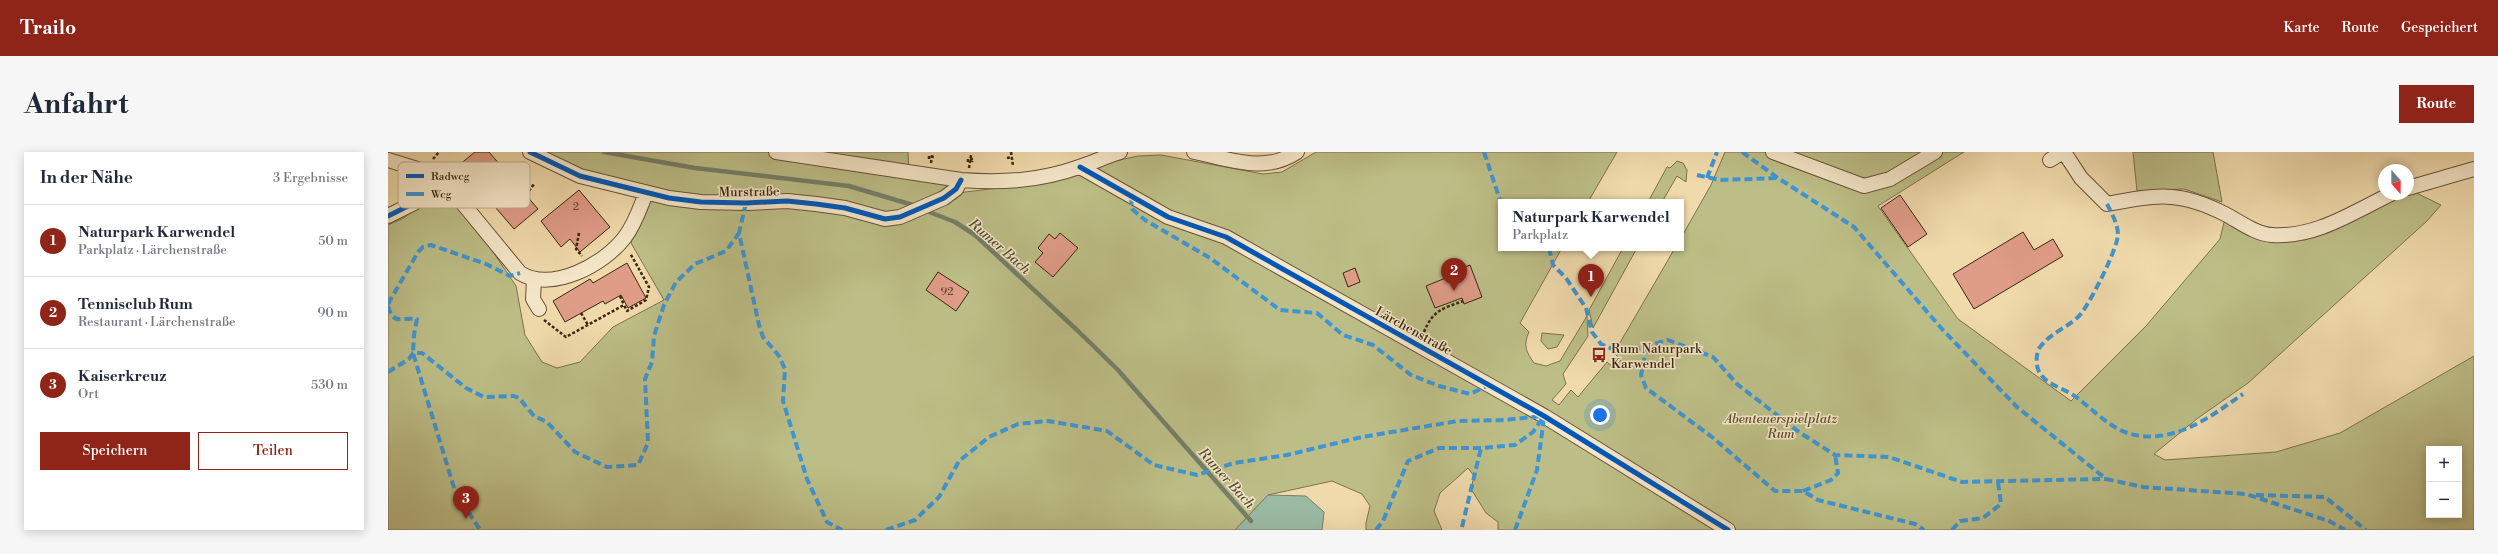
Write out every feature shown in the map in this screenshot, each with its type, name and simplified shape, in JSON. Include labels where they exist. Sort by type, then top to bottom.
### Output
[{"type":"street","name":"Murstraße","points":[[530,152],[568,172],[646,193],[701,202],[809,203],[845,208],[884,219],[900,217],[952,194],[961,180]]},
{"type":"street","points":[[776,152],[961,180],[1021,181],[1080,167],[1120,152]]},
{"type":"street","points":[[1194,152],[1257,164],[1272,164],[1286,160],[1297,152]]},
{"type":"street","points":[[1772,152],[1864,186],[1890,179],[1935,152]]},
{"type":"street","points":[[2050,160],[2064,152],[2081,178],[2107,204],[2150,196],[2178,196],[2207,204],[2257,231],[2270,235],[2289,235],[2328,225],[2379,200]]},
{"type":"street","points":[[388,160],[398,163]]},
{"type":"street","name":"Lärchenstraße","points":[[1080,167],[1168,217],[1226,237],[1544,416],[1728,530]]},
{"type":"street","points":[[2414,186],[2474,169]]},
{"type":"street","points":[[468,208],[520,273],[534,280],[556,278],[589,266],[609,254],[622,241],[634,222],[646,193]]},
{"type":"street","points":[[388,216],[404,208]]},
{"type":"street","points":[[534,280],[533,299],[539,313]]},
{"type":"path","points":[[1012,152],[1014,169]]},
{"type":"path","points":[[970,161],[971,155]]},
{"type":"path","points":[[1007,158],[1012,157]]},
{"type":"path","points":[[530,190],[534,184]]},
{"type":"path","points":[[576,248],[579,233]]},
{"type":"path","points":[[620,296],[627,311],[646,300],[649,287],[622,241]]},
{"type":"path","points":[[1419,346],[1429,318],[1439,310],[1463,300]]},
{"type":"path","points":[[539,313],[566,337],[624,305]]},
{"type":"path","points":[[581,313],[588,325]]},
{"type":"green space","name":"Abenteuerspielplatz Rum","points":[[530,152],[908,152],[909,172],[961,180],[946,197],[965,192],[1057,181],[1115,161],[1138,156],[1161,155],[1263,174],[1282,172],[1316,152],[1617,152],[1590,199],[1498,199],[1498,251],[1560,251],[1520,323],[1529,332],[1526,341],[1526,348],[1534,363],[1546,366],[1560,361],[1587,316],[1588,336],[1563,374],[1566,384],[1552,400],[1559,405],[1571,390],[1578,397],[1607,362],[1614,368],[1621,360],[1614,353],[1673,251],[1684,251],[1684,233],[1711,185],[1725,152],[1964,152],[1878,206],[1958,319],[2071,401],[2146,326],[2220,239],[2226,214],[2289,235],[2378,199],[2414,200],[2414,192],[2441,205],[2427,221],[2248,383],[2198,418],[2154,454],[2165,460],[2276,452],[2340,433],[2474,356],[2474,530],[1498,530],[1498,522],[1486,513],[1471,489],[1474,476],[1468,468],[1440,493],[1434,511],[1442,530],[1366,530],[1370,506],[1362,494],[1332,481],[1268,495],[1235,530],[388,530],[388,225],[404,218],[416,208],[459,208],[481,234],[516,286],[525,335],[542,362],[557,368],[580,362],[613,327],[664,300],[631,243],[646,193]]},
{"type":"green space","points":[[2133,152],[2213,152],[2222,202],[2184,189],[2137,191]]},
{"type":"green space","points":[[1677,161],[1683,163],[1687,170],[1686,182],[1677,176],[1664,199],[1650,199],[1667,167],[1670,168]]},
{"type":"green space","points":[[1621,251],[1635,251],[1593,328],[1589,310]]},
{"type":"green space","points":[[1542,333],[1564,335],[1557,347],[1548,349],[1541,341]]},
{"type":"shaded area","points":[[1268,495],[1306,496],[1324,512],[1322,530],[1235,530]]},
{"type":"building","points":[[475,152],[489,152],[498,162],[463,162]]},
{"type":"building","points":[[579,190],[610,227],[580,252],[570,239],[561,247],[541,221]]},
{"type":"building","points":[[1900,195],[1927,234],[1908,247],[1881,208]]},
{"type":"building","points":[[530,200],[538,209],[514,229],[496,208],[530,208]]},
{"type":"building","points":[[2023,232],[2034,250],[2053,239],[2063,256],[1974,309],[1953,274]]},
{"type":"building","points":[[1060,233],[1078,248],[1053,277],[1035,262],[1043,253],[1038,248],[1049,234],[1055,239]]},
{"type":"building","points":[[627,263],[646,298],[628,308],[621,295],[605,304],[603,301],[565,322],[553,301],[590,279],[593,283]]},
{"type":"building","points":[[1470,265],[1482,297],[1464,304],[1462,298],[1435,308],[1426,286],[1453,275],[1452,272]]},
{"type":"building","points":[[1355,268],[1360,282],[1348,287],[1343,273]]},
{"type":"building","points":[[938,272],[969,292],[956,311],[926,290]]},
{"type":"waterway","name":"Rumer Bach","points":[[604,152],[695,168],[849,186],[916,206]]},
{"type":"waterway","name":"Rumer Bach","points":[[924,210],[955,222],[975,235],[1078,331],[1117,369],[1251,521]]},
{"type":"marked path","points":[[1484,152],[1500,199]]},
{"type":"marked path","points":[[1707,178],[1717,152]]},
{"type":"marked path","points":[[1742,152],[1778,178],[1854,227],[1942,329],[2017,407],[2106,479],[2143,487],[2246,494],[2329,521],[2345,530]]},
{"type":"marked path","points":[[1697,175],[1720,180],[1778,178]]},
{"type":"marked path","points":[[1131,197],[1132,209],[1145,220],[1210,258],[1280,310],[1317,313],[1343,335],[1373,345],[1411,375],[1439,386],[1470,394],[1489,385]]},
{"type":"marked path","points":[[746,203],[739,233],[759,325],[763,337],[779,356],[785,369],[783,401],[807,479],[827,522],[842,530]]},
{"type":"marked path","points":[[2107,204],[2118,231],[2113,253],[2083,312],[2042,344],[2038,350],[2038,369],[2042,376],[2047,381],[2076,397],[2113,426],[2133,435],[2144,436],[2158,436],[2181,431],[2203,421],[2243,394]]},
{"type":"marked path","points":[[388,372],[409,359],[413,353],[422,353],[466,388],[484,397],[514,396],[519,398],[534,416],[547,422],[575,452],[607,467],[638,465],[648,443],[645,379],[652,362],[654,336],[664,305],[676,282],[695,264],[726,251],[739,233]]},
{"type":"marked path","points":[[388,304],[418,252],[423,247],[431,245],[486,264],[510,276],[520,273]]},
{"type":"marked path","points":[[1550,251],[1553,265],[1566,278],[1586,308],[1592,332],[1601,344],[1615,350],[1633,350],[1668,340],[1713,357],[1737,384],[1799,432],[1835,455],[1889,457],[1962,482],[2106,479]]},
{"type":"marked path","points":[[388,306],[390,312],[396,318],[417,319],[413,353],[455,491],[480,530]]},
{"type":"marked path","points":[[1647,346],[1641,375],[1646,388],[1712,437],[1775,491],[1803,491],[1818,500],[1915,524],[1924,530]]},
{"type":"marked path","points":[[886,530],[915,520],[939,497],[959,461],[989,437],[1018,424],[1048,421],[1107,431],[1154,465],[1197,475],[1234,463],[1287,455],[1362,437],[1458,421],[1505,420],[1542,416]]},
{"type":"marked path","points":[[1376,530],[1383,521],[1408,461],[1439,448],[1481,448],[1515,445],[1533,432],[1544,416]]},
{"type":"marked path","points":[[1515,530],[1537,470],[1544,418]]},
{"type":"marked path","points":[[1462,527],[1481,448]]},
{"type":"marked path","points":[[1803,491],[1831,480],[1838,473],[1835,455]]},
{"type":"marked path","points":[[1952,530],[1960,521],[1983,518],[2001,504],[1998,482]]},
{"type":"marked path","points":[[2256,495],[2325,497],[2366,530]]},
{"type":"cycle path","points":[[530,152],[580,176],[669,198],[701,202],[746,203],[787,201],[845,208],[885,219],[900,217],[944,198],[956,189],[961,180]]},
{"type":"cycle path","points":[[1080,167],[1168,217],[1226,237],[1544,416],[1728,530]]},
{"type":"cycle path","points":[[388,216],[404,208]]},
{"type":"place","name":"Tennisclub Rum","points":[[1454,291]]},
{"type":"place","name":"Naturpark Karwendel","points":[[1591,297]]},
{"type":"place","name":"Rum Naturpark Karwendel","points":[[1599,355]]},
{"type":"place","name":"Kaiserkreuz","points":[[466,519]]}]
